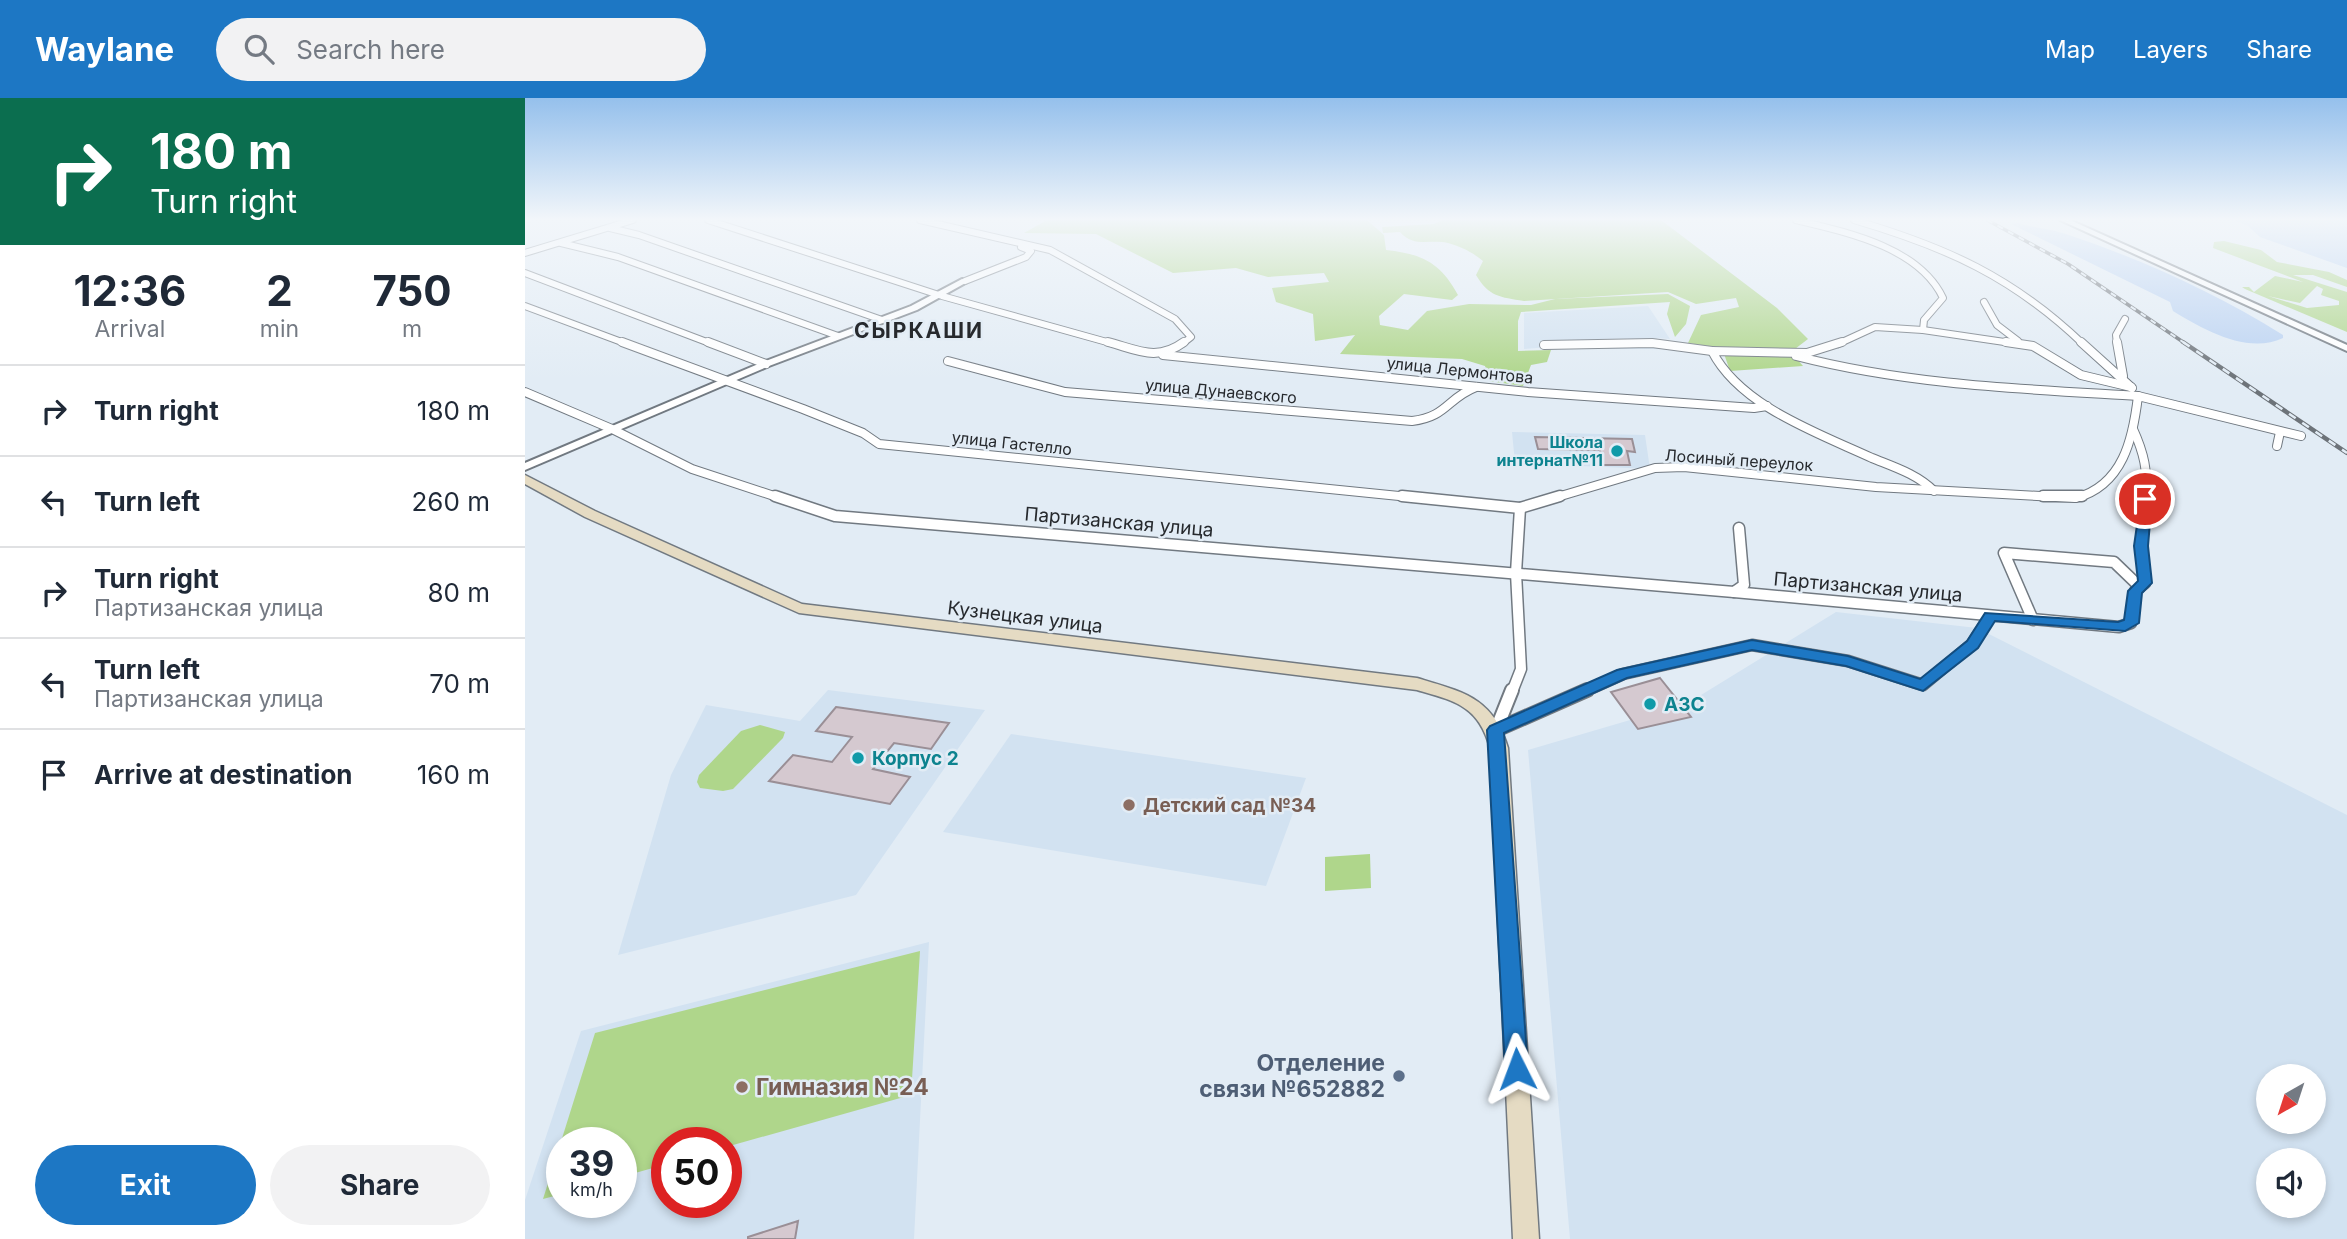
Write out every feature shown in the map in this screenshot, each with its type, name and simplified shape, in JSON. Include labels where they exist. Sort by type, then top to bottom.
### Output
[{"type":"main road","name":"Кузнецкая улица","points":[[525,479],[533,488],[799,608],[1417,684],[1471,700],[1497,739]]},
{"type":"main road","points":[[1497,739],[1526,1239]]},
{"type":"street","points":[[526,273],[766,364]]},
{"type":"street","points":[[663,273],[838,336]]},
{"type":"street","points":[[748,273],[882,320]]},
{"type":"street","name":"улица Лермонтова","points":[[873,273],[943,296],[1151,354],[1528,392],[1658,398],[1754,408],[1767,406]]},
{"type":"street","points":[[525,467],[766,364],[943,296],[965,281],[985,273]]},
{"type":"street","name":"улица Лермонтова","points":[[1092,273],[1175,319],[1191,337],[1169,353],[1151,354]]},
{"type":"street","points":[[1923,330],[1924,320],[1943,298],[1941,286],[1927,273]]},
{"type":"street","points":[[1990,273],[2044,308],[2123,376],[2138,396]]},
{"type":"street","points":[[2182,273],[2347,348]]},
{"type":"street","points":[[1984,302],[1986,312],[2002,330],[2027,345],[2053,355],[2081,375],[2131,387]]},
{"type":"street","name":"улица Гастелло","points":[[525,306],[851,428],[879,444],[1520,508]]},
{"type":"street","points":[[2123,376],[2116,335],[2125,319]]},
{"type":"street","points":[[1545,345],[1653,343],[1711,351],[1807,353],[1842,343],[1875,327],[1923,330],[2027,345]]},
{"type":"street","points":[[1711,351],[1713,359],[1724,373],[1767,406],[1923,480],[1934,491]]},
{"type":"street","points":[[1786,354],[1847,369],[1957,385],[2165,400],[2301,436]]},
{"type":"street","name":"улица Дунаевского","points":[[948,361],[1065,391],[1412,421],[1431,420],[1444,414],[1455,397],[1465,390],[1482,386]]},
{"type":"street","name":"Партизанская улица","points":[[525,392],[612,429],[692,469],[835,516],[2119,627],[2131,623],[2135,591],[2145,583],[2141,546],[2148,476],[2145,455],[2133,429]]},
{"type":"street","name":"Лосиный переулок","points":[[1520,508],[1655,468],[1697,468],[1877,487],[2076,498],[2099,490],[2117,470],[2133,429],[2138,396]]},
{"type":"street","points":[[2277,446],[2280,432]]},
{"type":"street","points":[[1497,739],[1521,669],[1516,573],[1520,508]]},
{"type":"street","name":"Партизанская улица","points":[[1734,592],[1744,584],[1739,528]]},
{"type":"street","points":[[2033,620],[2004,553],[2115,562],[2140,587]]},
{"type":"street","points":[[1497,739],[1623,674],[1752,645],[1848,661],[1923,685],[1972,644],[1990,616]]},
{"type":"shaded area","points":[[1648,306],[1670,339],[1657,338],[1663,349],[1610,349],[1587,344],[1524,349],[1524,313]]},
{"type":"shaded area","points":[[1512,432],[1645,435],[1650,469],[1515,463]]},
{"type":"shaded area","points":[[1836,612],[1977,628],[2347,815],[2347,1239],[1570,1239],[1528,750],[1688,703]]},
{"type":"shaded area","points":[[828,690],[985,710],[856,895],[618,955],[671,775],[706,705],[800,721]]},
{"type":"shaded area","name":"Детский сад №34","points":[[1011,734],[1306,778],[1266,886],[943,832]]},
{"type":"shaded area","name":"Гимназия №24","points":[[929,942],[914,1239],[525,1239],[525,1200],[546,1137],[546,1218],[637,1218],[637,1127],[549,1127],[581,1031]]},
{"type":"green space","points":[[1255,273],[1321,273],[1268,277]]},
{"type":"green space","points":[[1324,273],[1442,273],[1458,295],[1452,300],[1404,294],[1379,316],[1380,325],[1408,330],[1427,311],[1469,304],[1531,305],[1555,299],[1668,294],[1690,306],[1686,324],[1675,337],[1667,314],[1670,302],[1521,312],[1518,321],[1518,351],[1551,350],[1547,362],[1531,365],[1523,386],[1489,381],[1485,366],[1462,359],[1340,354],[1355,335],[1315,341],[1313,314],[1276,302],[1272,288],[1329,282]]},
{"type":"green space","points":[[1731,273],[1777,308],[1808,339],[1791,352],[1803,366],[1730,371],[1722,348],[1688,343],[1701,315],[1739,307],[1736,298],[1696,304],[1668,292],[1524,301],[1496,295],[1486,288],[1476,275]]},
{"type":"green space","points":[[2280,273],[2332,273],[2347,280],[2347,287],[2313,275],[2293,275],[2347,292],[2347,332],[2242,287],[2249,287],[2254,292],[2275,276],[2303,282]],"holes":[[[2317,286],[2323,289],[2321,295],[2339,301],[2339,305],[2307,308],[2268,296],[2300,303]]]},
{"type":"green space","points":[[760,725],[785,732],[783,738],[733,789],[723,791],[700,788],[697,782],[699,775],[741,731]]},
{"type":"green space","points":[[1370,854],[1371,888],[1325,891],[1325,857]]},
{"type":"green space","points":[[920,951],[911,1095],[742,1143],[742,1127],[651,1127],[651,1169],[637,1172],[637,1127],[566,1127],[595,1033]]},
{"type":"water","points":[[2111,273],[2166,273],[2231,305],[2283,335],[2283,338],[2255,343],[2226,338],[2173,311],[2170,302]]},
{"type":"building","name":"Школа интернат№11","points":[[1535,437],[1632,439],[1635,452],[1627,451],[1630,465],[1603,465],[1600,450],[1538,449]]},
{"type":"building","name":"АЗС","points":[[1660,678],[1691,717],[1638,729],[1611,692]]},
{"type":"building","name":"Корпус 2","points":[[836,707],[949,723],[931,749],[894,743],[873,769],[910,777],[890,804],[769,781],[793,755],[832,762],[852,737],[816,731]]},
{"type":"building","points":[[798,1221],[795,1239],[748,1239],[748,1237]]},
{"type":"railway","points":[[2082,273],[2186,344]]},
{"type":"railway","points":[[2183,342],[2347,453]]},
{"type":"place","name":"Школа интернат№11","points":[[1617,451]]},
{"type":"place","name":"АЗС","points":[[1650,704]]},
{"type":"place","name":"Корпус 2","points":[[858,758]]},
{"type":"place","name":"Детский сад №34","points":[[1129,805]]},
{"type":"place","name":"Отделение связи №652882","points":[[1399,1076]]},
{"type":"place","name":"Гимназия №24","points":[[742,1087]]},
{"type":"district","name":"СЫРКАШИ","points":[[919,330]]},
{"type":"route","points":[[1517,1069],[1496,730],[1623,674],[1716,651],[1752,645],[1796,652],[1848,661],[1923,685],[1972,644],[1990,616],[2119,627],[2131,623],[2135,591],[2145,583],[2141,546],[2145,499]]}]
